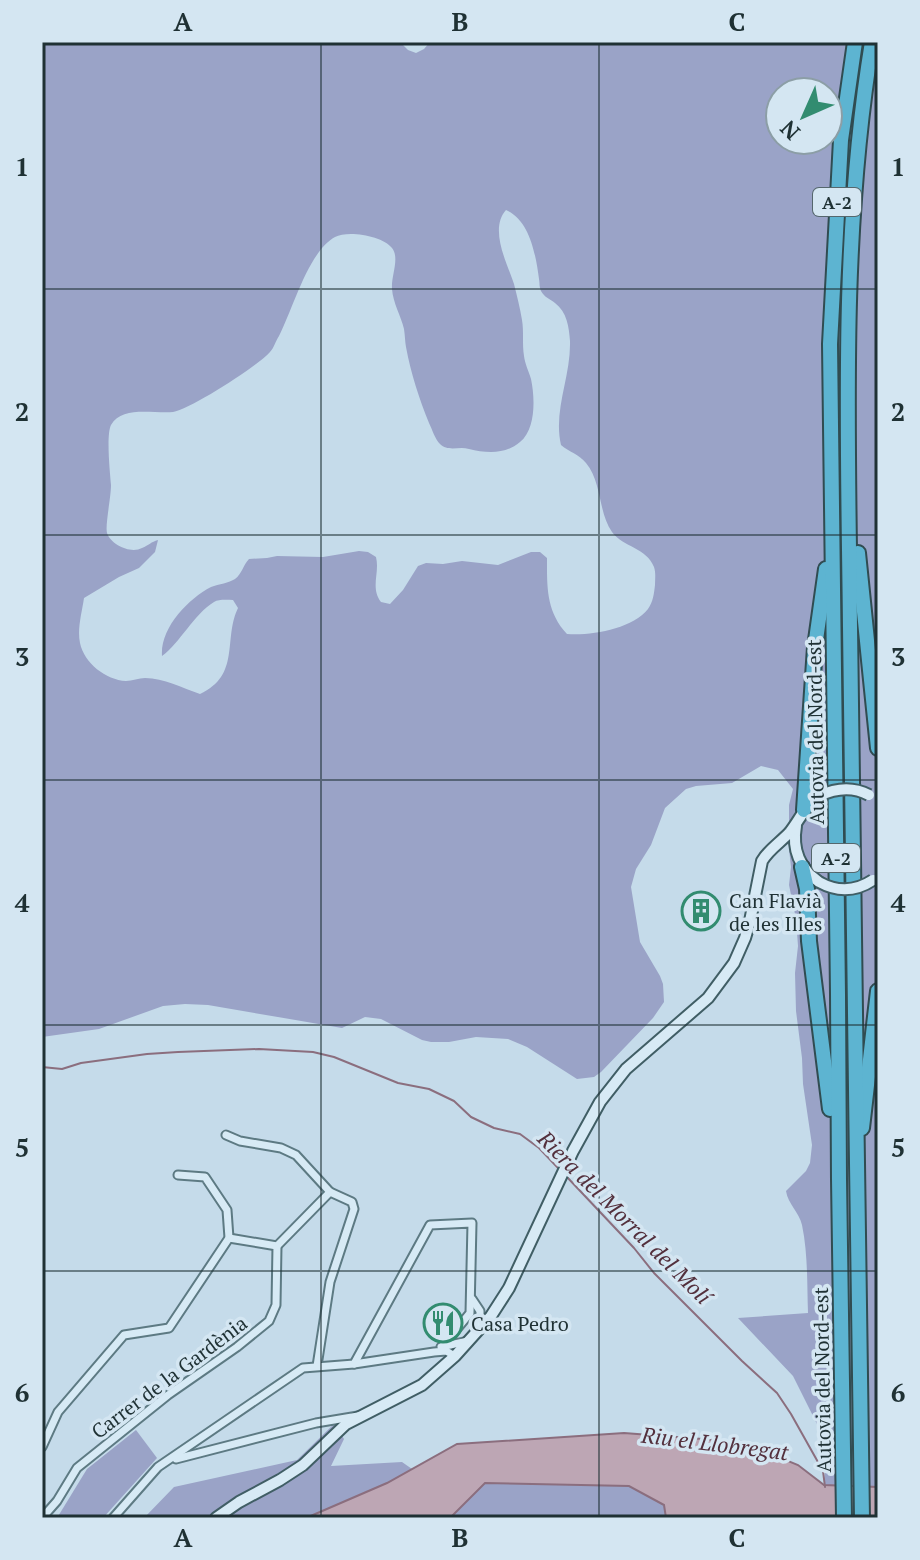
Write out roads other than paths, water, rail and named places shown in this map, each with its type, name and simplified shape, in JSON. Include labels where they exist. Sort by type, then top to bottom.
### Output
[{"type":"highway","name":"Autovia del Nord-est","points":[[844,1518],[830,344],[841,140],[855,42]]},
{"type":"highway","name":"Autovia del Nord-est","points":[[862,1518],[848,352],[851,240],[861,111],[872,42]]},
{"type":"highway","points":[[849,481],[878,748]]},
{"type":"highway","points":[[804,810],[815,647],[832,538]]},
{"type":"highway","points":[[800,862],[807,889],[809,941],[839,1179]]},
{"type":"highway","points":[[856,1172],[878,991]]},
{"type":"street","points":[[216,1518],[303,1465],[334,1434],[360,1415],[422,1385],[470,1341],[500,1303],[573,1151],[612,1084],[641,1055],[696,1010],[726,976],[745,938],[766,854],[819,796],[831,790],[851,789],[873,799]]},
{"type":"street","points":[[796,824],[794,836],[800,862]]},
{"type":"street","points":[[760,871],[777,852],[787,850],[819,882],[831,888],[859,888],[876,879]]},
{"type":"street","points":[[226,1135],[240,1141],[281,1148],[296,1155],[330,1192],[352,1202],[354,1209],[330,1282],[317,1366]]},
{"type":"street","points":[[42,1447],[58,1412],[124,1335],[169,1328],[229,1238],[227,1210],[205,1177],[178,1175]]},
{"type":"street","points":[[229,1238],[277,1246],[330,1192]]},
{"type":"street","points":[[354,1364],[430,1225],[472,1223],[470,1313],[438,1349]]},
{"type":"street","name":"Carrer de la Gardènia","points":[[42,1518],[57,1501],[77,1468],[168,1395],[269,1321],[276,1305],[277,1246]]},
{"type":"street","points":[[472,1299],[486,1307],[500,1303]]},
{"type":"street","points":[[472,1299],[480,1311],[479,1330]]},
{"type":"street","points":[[113,1518],[158,1467],[303,1368],[354,1364],[470,1341]]},
{"type":"street","points":[[438,1349],[455,1356]]},
{"type":"street","points":[[168,1461],[316,1423],[360,1415]]},
{"type":"water","name":"Riu el Llobregat","points":[[624,1433],[742,1442],[798,1465],[824,1485],[878,1487],[878,1518],[666,1518],[664,1505],[629,1486],[485,1483],[450,1518],[306,1518],[387,1483],[457,1444]]},
{"type":"waterway","name":"Riera del Morral del Molí","points":[[42,1067],[62,1069],[81,1063],[178,1052],[259,1049],[313,1052],[334,1057],[398,1083],[429,1089],[454,1101],[471,1117],[494,1128],[520,1134],[559,1169]]},
{"type":"waterway","name":"Riera del Morral del Molí","points":[[566,1176],[654,1273],[777,1393],[823,1471],[825,1487]]},
{"type":"place","name":"Can Flavià de les Illes","points":[[701,911]]},
{"type":"place","name":"Casa Pedro","points":[[443,1323]]}]
